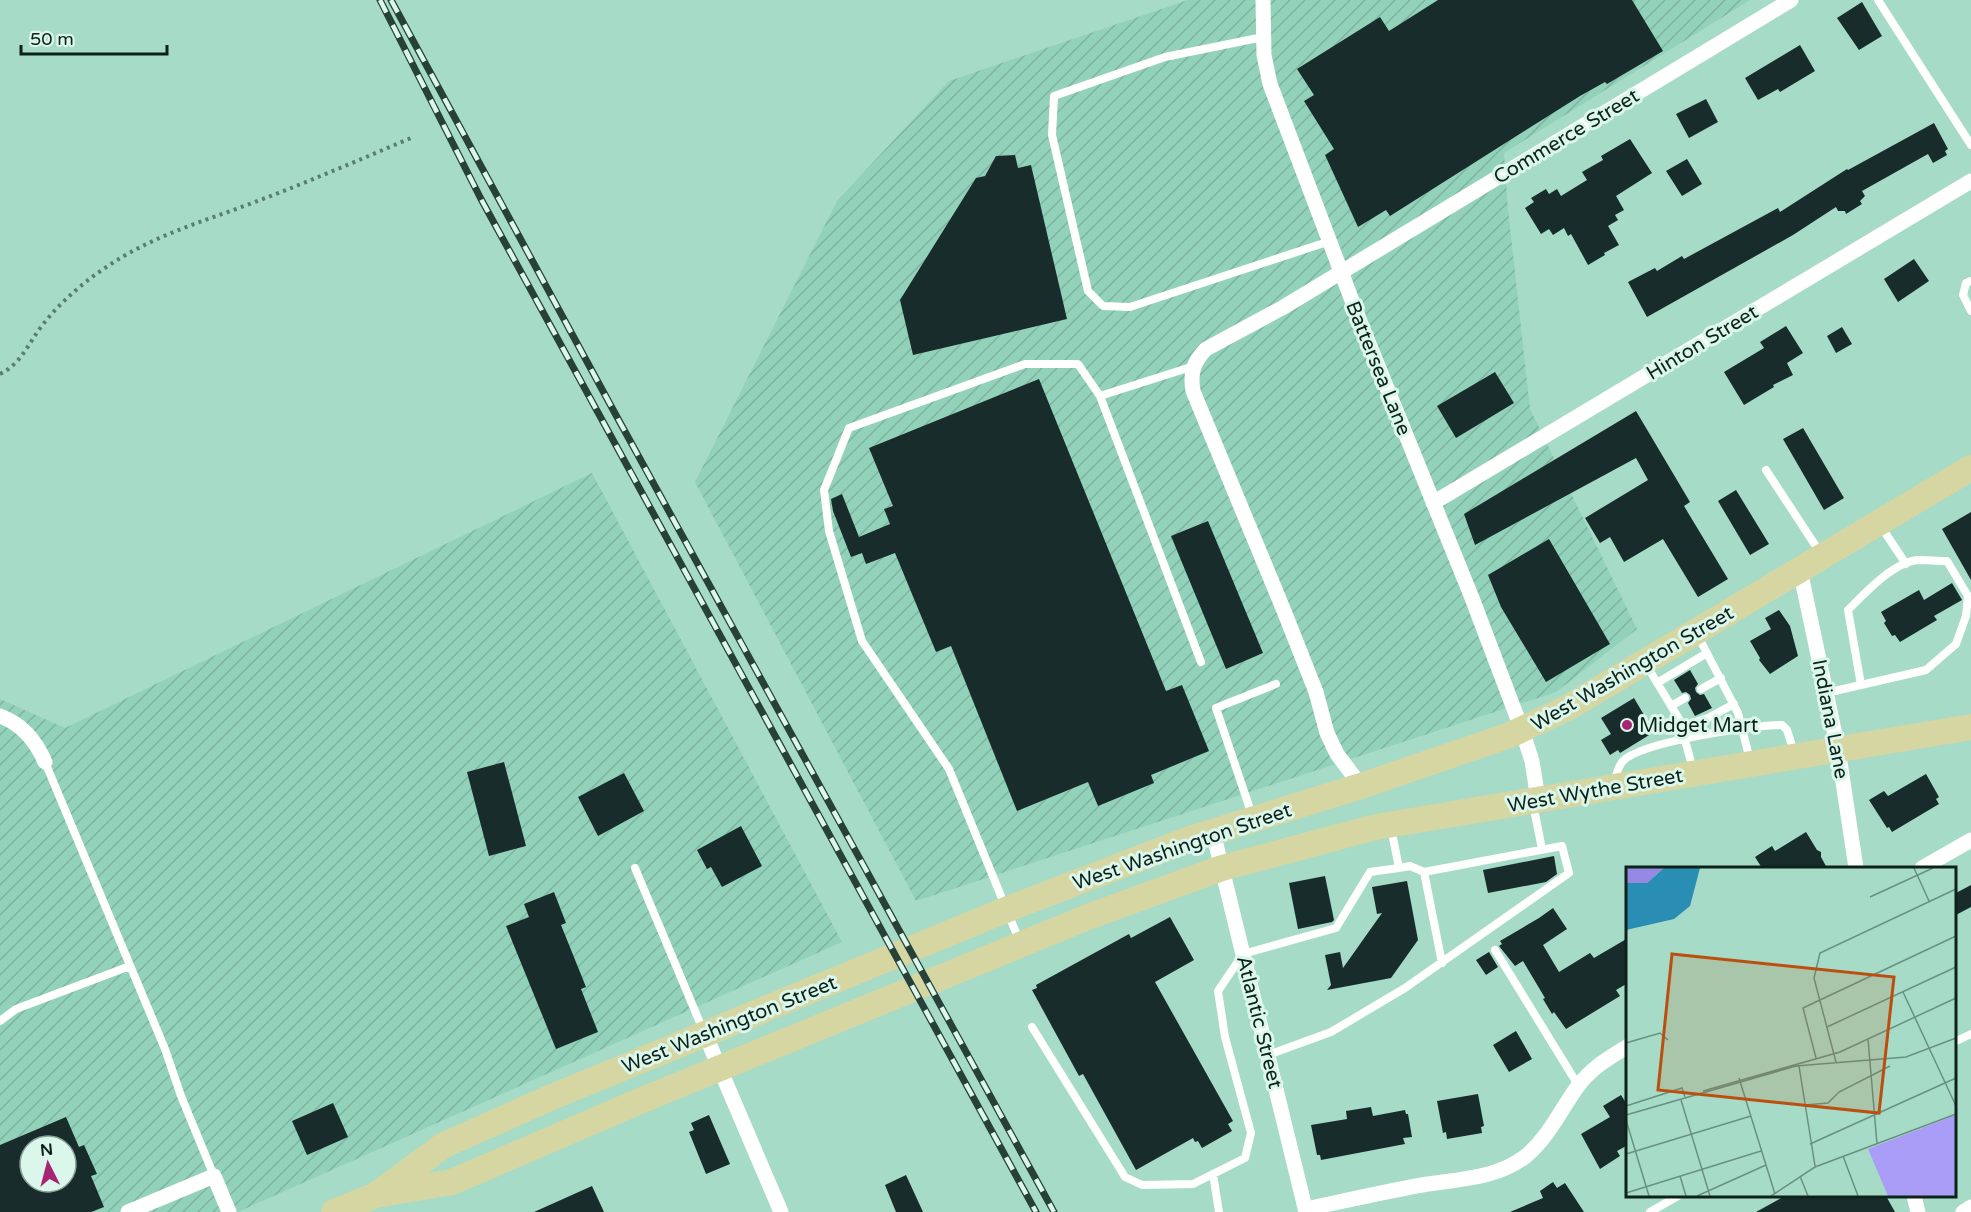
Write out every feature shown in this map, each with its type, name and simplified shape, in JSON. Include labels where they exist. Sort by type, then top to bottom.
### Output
[{"type":"main road","name":"West Washington Street","points":[[376,1195],[444,1145],[552,1097],[1008,909],[1213,832],[1361,786],[1522,730],[1651,672],[1702,642],[1800,570],[1971,468]]},
{"type":"main road","name":"West Wythe Street","points":[[1222,868],[1325,839],[1390,824],[1971,727]]},
{"type":"main road","name":"West Washington Street","points":[[334,1212],[376,1195],[452,1182],[719,1068],[1088,917],[1222,868]]},
{"type":"street","name":"Battersea Lane","points":[[1263,0],[1264,55],[1270,84],[1522,730],[1532,761],[1535,800]]},
{"type":"street","name":"Commerce Street","points":[[1194,366],[1206,349],[1342,273],[1791,0]]},
{"type":"street","name":"Hinton Street","points":[[1433,503],[1969,186]]},
{"type":"street","points":[[1194,366],[1191,379],[1193,391],[1316,692],[1327,733],[1337,754],[1361,786]]},
{"type":"street","name":"Indiana Lane","points":[[1800,570],[1838,749],[1856,867]]},
{"type":"street","points":[[0,716],[9,719],[26,732],[37,746],[45,762]]},
{"type":"street","name":"Atlantic Street","points":[[1213,832],[1306,1210]]},
{"type":"street","points":[[1924,867],[1971,840]]},
{"type":"street","points":[[705,1035],[781,1212]]},
{"type":"street","points":[[1306,1210],[1421,1185],[1485,1176],[1507,1168],[1526,1156],[1543,1140],[1578,1085],[1598,1065],[1626,1047]]},
{"type":"street","points":[[128,1212],[214,1176],[229,1212]]},
{"type":"street","points":[[1914,1197],[1918,1212]]},
{"type":"street","points":[[1963,1212],[1971,1207]]},
{"type":"lane","points":[[1878,0],[1971,145]]},
{"type":"lane","points":[[1263,37],[1165,57],[1053,96],[1052,135],[1088,291],[1103,306],[1130,308],[1330,241]]},
{"type":"lane","points":[[1971,280],[1966,284],[1963,296],[1971,311]]},
{"type":"lane","points":[[1021,945],[949,769],[862,641],[829,531],[824,490],[849,428],[1025,364],[1078,364],[1100,396],[1201,663]]},
{"type":"lane","points":[[1100,396],[1194,366]]},
{"type":"lane","points":[[1766,470],[1823,556]]},
{"type":"lane","points":[[1879,523],[1906,564]]},
{"type":"lane","points":[[1826,693],[1861,685],[1926,670],[1956,644],[1966,616],[1968,596],[1947,561],[1916,560],[1906,564],[1872,586],[1848,610],[1861,685]]},
{"type":"lane","points":[[1702,642],[1734,704],[1743,729],[1751,764]]},
{"type":"lane","points":[[1651,672],[1682,726],[1694,773]]},
{"type":"lane","points":[[1701,689],[1720,678]]},
{"type":"lane","points":[[1254,819],[1216,708],[1276,684]]},
{"type":"lane","points":[[1671,706],[1685,698]]},
{"type":"lane","points":[[1682,726],[1708,718],[1734,704]]},
{"type":"lane","points":[[1612,787],[1621,762],[1631,755],[1656,745],[1760,725],[1782,725],[1787,730],[1795,756]]},
{"type":"lane","points":[[45,762],[165,1049],[181,1096],[214,1176]]},
{"type":"lane","points":[[1535,800],[1542,849]]},
{"type":"lane","points":[[1390,824],[1399,868]]},
{"type":"lane","points":[[1032,1027],[1125,1177],[1142,1185],[1193,1184],[1245,1158],[1251,1133],[1225,1037],[1218,991],[1243,954],[1336,928],[1370,872],[1410,866],[1424,872],[1562,846],[1569,873],[1405,988],[1330,1032],[1268,1055]]},
{"type":"lane","points":[[635,868],[705,1035]]},
{"type":"lane","points":[[1424,872],[1442,963]]},
{"type":"lane","points":[[1495,950],[1578,1085]]},
{"type":"lane","points":[[0,1021],[16,1009],[130,966]]},
{"type":"lane","points":[[1956,1041],[1971,1034]]},
{"type":"lane","points":[[1213,1174],[1219,1212]]},
{"type":"lane","points":[[1650,1212],[1676,1197]]},
{"type":"path","points":[[0,374],[11,369],[20,360],[41,327],[64,302],[89,280],[124,256],[162,236],[255,202],[411,138]]},
{"type":"shaded area","points":[[1188,0],[1750,0],[1504,153],[1530,409],[1637,629],[1556,692],[916,901],[695,482],[837,201],[949,81]]},
{"type":"shaded area","points":[[592,473],[842,942],[238,1212],[0,1212],[0,699],[65,728]]},
{"type":"building","points":[[1438,0],[1632,0],[1663,51],[1607,84],[1605,82],[1580,96],[1390,216],[1386,210],[1358,227],[1325,155],[1334,149],[1304,101],[1314,95],[1297,69],[1380,17],[1389,31]]},
{"type":"building","points":[[1862,2],[1882,36],[1859,50],[1837,18]]},
{"type":"building","points":[[1800,45],[1815,71],[1780,92],[1778,89],[1758,100],[1745,78]]},
{"type":"building","points":[[1706,99],[1718,122],[1689,138],[1676,114]]},
{"type":"building","points":[[1934,123],[1948,149],[1945,151],[1947,155],[1933,163],[1928,154],[1862,191],[1865,196],[1860,201],[1862,204],[1846,214],[1845,211],[1838,211],[1836,207],[1793,235],[1647,317],[1628,282],[1655,268],[1657,271],[1682,256],[1684,259],[1778,208],[1780,212],[1847,169]]},
{"type":"building","points":[[1630,139],[1652,173],[1616,196],[1624,210],[1615,215],[1618,220],[1608,226],[1619,245],[1588,265],[1571,234],[1568,236],[1564,228],[1553,235],[1549,229],[1541,234],[1525,208],[1534,202],[1531,198],[1546,189],[1549,194],[1557,189],[1561,196],[1587,180],[1582,172],[1603,160],[1601,156]]},
{"type":"building","points":[[1015,155],[1018,168],[1031,165],[1067,319],[913,355],[900,300],[976,178],[985,176],[996,156]]},
{"type":"building","points":[[1687,159],[1702,184],[1682,196],[1666,171]]},
{"type":"building","points":[[1914,259],[1929,281],[1898,302],[1884,279]]},
{"type":"building","points":[[1786,326],[1803,353],[1787,363],[1793,375],[1773,385],[1774,387],[1744,405],[1724,372],[1764,348],[1760,342]]},
{"type":"building","points":[[1842,327],[1852,344],[1836,353],[1827,336]]},
{"type":"building","points":[[1495,372],[1514,403],[1456,438],[1437,406]]},
{"type":"building","points":[[1039,379],[1166,691],[1182,685],[1209,751],[1151,775],[1154,783],[1098,806],[1088,782],[1017,811],[951,646],[936,652],[895,553],[866,564],[862,553],[851,557],[833,511],[831,499],[842,494],[859,537],[890,524],[884,509],[893,506],[869,448]]},
{"type":"building","points":[[1636,411],[1690,502],[1684,506],[1728,579],[1698,597],[1663,539],[1624,562],[1610,537],[1600,543],[1585,518],[1648,480],[1636,458],[1475,545],[1464,514]]},
{"type":"building","points":[[1803,428],[1844,498],[1824,510],[1783,439]]},
{"type":"building","points":[[1736,490],[1769,544],[1750,555],[1718,501]]},
{"type":"building","points":[[1971,512],[1971,580],[1942,529]]},
{"type":"building","points":[[1208,521],[1263,653],[1226,669],[1171,536]]},
{"type":"building","points":[[1549,539],[1610,644],[1546,682],[1501,607],[1488,575]]},
{"type":"building","points":[[1952,583],[1962,600],[1934,616],[1937,620],[1900,642],[1895,635],[1892,636],[1884,623],[1886,621],[1881,612],[1919,590],[1924,600]]},
{"type":"building","points":[[1779,610],[1790,626],[1798,656],[1770,674],[1759,660],[1750,641],[1771,629],[1765,618]]},
{"type":"building","name":"Midget Mart","points":[[1690,670],[1698,684],[1695,688],[1696,692],[1700,695],[1704,694],[1712,708],[1695,716],[1688,703],[1691,699],[1690,695],[1686,692],[1682,693],[1674,680]]},
{"type":"building","name":"Midget Mart","points":[[1634,698],[1654,732],[1620,753],[1618,750],[1610,755],[1601,740],[1611,734],[1601,718]]},
{"type":"building","points":[[504,762],[526,846],[489,856],[467,772]]},
{"type":"building","points":[[624,773],[644,811],[598,836],[578,797]]},
{"type":"building","points":[[1926,774],[1939,797],[1936,799],[1939,804],[1892,832],[1869,800],[1884,791],[1888,796]]},
{"type":"building","points":[[741,826],[762,866],[722,887],[711,867],[707,869],[697,850]]},
{"type":"building","points":[[1806,832],[1817,850],[1821,852],[1826,867],[1761,867],[1755,857],[1772,846],[1775,851]]},
{"type":"building","points":[[1554,856],[1557,874],[1546,882],[1488,893],[1483,870]]},
{"type":"building","points":[[1325,876],[1334,920],[1298,929],[1289,883]]},
{"type":"building","points":[[1407,881],[1418,940],[1391,978],[1327,990],[1331,985],[1325,955],[1340,952],[1343,968],[1382,913],[1377,914],[1372,887]]},
{"type":"building","points":[[1971,885],[1971,907],[1956,915],[1956,893]]},
{"type":"building","points":[[554,892],[566,923],[561,925],[586,987],[581,989],[598,1032],[556,1049],[506,926],[529,917],[524,904]]},
{"type":"building","points":[[1553,908],[1567,929],[1543,945],[1559,972],[1590,953],[1594,958],[1626,939],[1626,984],[1616,990],[1620,996],[1566,1029],[1554,1012],[1552,1014],[1523,961],[1515,966],[1499,946],[1502,944],[1500,941]]},
{"type":"building","points":[[1170,917],[1194,960],[1155,982],[1233,1121],[1228,1124],[1232,1131],[1202,1148],[1193,1138],[1136,1170],[1083,1074],[1079,1076],[1032,990],[1037,988],[1036,985],[1129,934],[1131,938]]},
{"type":"building","points":[[1489,952],[1498,967],[1486,975],[1476,960]]},
{"type":"building","points":[[1516,1031],[1532,1059],[1509,1072],[1493,1045]]},
{"type":"building","points":[[1478,1094],[1484,1126],[1481,1127],[1482,1133],[1447,1139],[1446,1132],[1443,1133],[1437,1101]]},
{"type":"building","points":[[1621,1095],[1626,1103],[1626,1146],[1617,1151],[1620,1156],[1600,1169],[1581,1134],[1610,1117],[1603,1106]]},
{"type":"building","points":[[333,1103],[348,1137],[307,1155],[292,1121]]},
{"type":"building","points":[[1371,1107],[1373,1116],[1405,1110],[1408,1114],[1412,1137],[1403,1138],[1405,1144],[1321,1160],[1320,1155],[1317,1155],[1311,1125],[1347,1119],[1346,1111]]},
{"type":"building","points":[[709,1115],[730,1164],[706,1174],[689,1132],[694,1130],[691,1123]]},
{"type":"building","points":[[66,1117],[73,1134],[26,1134]]},
{"type":"building","points":[[18,1137],[18,1194],[78,1194],[78,1145],[79,1147],[84,1145],[97,1174],[91,1176],[104,1207],[91,1212],[0,1212],[0,1145]]},
{"type":"building","points":[[906,1175],[923,1212],[896,1212],[885,1185]]},
{"type":"building","points":[[1553,1182],[1557,1188],[1565,1183],[1584,1212],[1510,1212],[1543,1198],[1540,1191]]},
{"type":"building","points":[[592,1186],[604,1212],[534,1212]]},
{"type":"building","points":[[1783,1197],[1887,1197],[1895,1212],[1756,1212]]},
{"type":"railway","points":[[380,0],[481,199],[1036,1212]]},
{"type":"railway","points":[[391,0],[617,417],[1054,1212]]},
{"type":"place","name":"Midget Mart","points":[[1627,725]]}]
